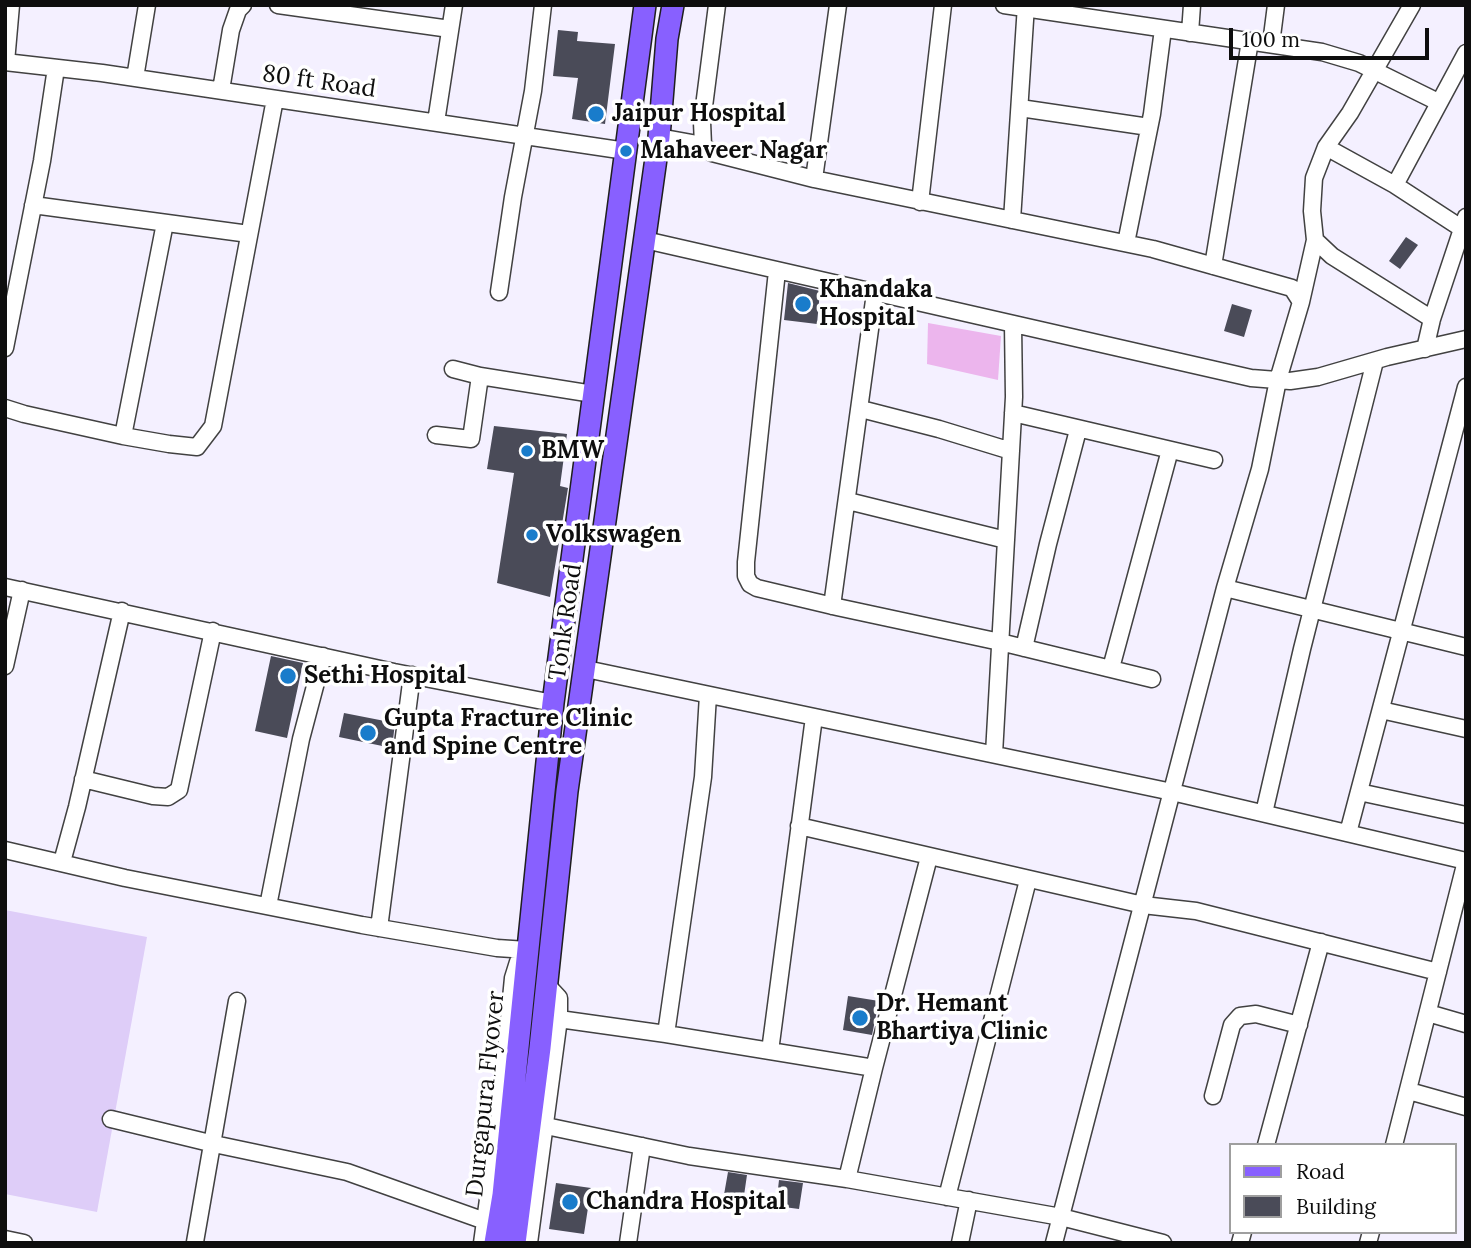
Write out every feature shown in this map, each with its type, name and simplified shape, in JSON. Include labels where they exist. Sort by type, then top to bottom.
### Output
[{"type":"main road","name":"Tonk Road","points":[[527,950],[553,703],[645,5]]},
{"type":"main road","name":"Tonk Road","points":[[546,993],[568,791],[659,137],[667,39],[673,5]]},
{"type":"main road","name":"Durgapura Flyover","points":[[495,1243],[503,1195],[527,950]]},
{"type":"main road","name":"Durgapura Flyover","points":[[515,1243],[546,993]]},
{"type":"street","points":[[6,62],[11,5]]},
{"type":"street","points":[[135,78],[146,5]]},
{"type":"street","points":[[221,90],[231,30],[238,10],[243,5]]},
{"type":"street","points":[[278,5],[450,29]]},
{"type":"street","points":[[436,122],[454,5]]},
{"type":"street","points":[[499,292],[533,91],[543,5]]},
{"type":"street","points":[[703,145],[702,122],[717,5]]},
{"type":"street","points":[[814,179],[838,5]]},
{"type":"street","points":[[920,202],[943,5]]},
{"type":"street","points":[[1004,5],[1322,52],[1359,63],[1438,102]]},
{"type":"street","points":[[1190,33],[1192,5]]},
{"type":"street","points":[[1271,44],[1276,5]]},
{"type":"street","points":[[1054,1243],[1225,588],[1259,469],[1278,380],[1301,302],[1315,240],[1312,211],[1314,178],[1326,147],[1350,113],[1412,5]]},
{"type":"street","points":[[1012,220],[1026,7]]},
{"type":"street","points":[[1126,243],[1149,127],[1163,29]]},
{"type":"street","points":[[1213,266],[1250,41]]},
{"type":"street","points":[[1395,186],[1466,53]]},
{"type":"street","name":"80 ft Road","points":[[6,62],[221,90],[626,151]]},
{"type":"street","points":[[5,348],[56,68]]},
{"type":"street","points":[[5,408],[123,436],[197,447],[213,426],[275,99]]},
{"type":"street","points":[[1020,108],[1149,127]]},
{"type":"street","points":[[659,137],[703,145],[712,153],[814,179],[1126,243],[1292,288],[1301,302]]},
{"type":"street","points":[[1326,147],[1463,223],[1425,349]]},
{"type":"street","points":[[33,205],[250,234]]},
{"type":"street","points":[[123,436],[165,223]]},
{"type":"street","points":[[645,240],[1251,378],[1290,381],[1318,377],[1462,342]]},
{"type":"street","points":[[1315,240],[1332,256],[1432,319]]},
{"type":"street","points":[[777,271],[746,576],[750,584],[832,606],[1000,642],[1152,679]]},
{"type":"street","points":[[832,606],[875,293]]},
{"type":"street","points":[[994,754],[1013,413],[1013,324]]},
{"type":"street","points":[[1264,813],[1312,608],[1375,361]]},
{"type":"street","points":[[453,369],[480,376],[593,394]]},
{"type":"street","points":[[436,435],[471,439],[480,376]]},
{"type":"street","points":[[1348,833],[1466,387]]},
{"type":"street","points":[[860,409],[1011,451]]},
{"type":"street","points":[[1013,413],[1214,460]]},
{"type":"street","points":[[1024,648],[1078,430]]},
{"type":"street","points":[[1111,668],[1170,450]]},
{"type":"street","points":[[848,501],[1006,540]]},
{"type":"street","points":[[1225,588],[1466,647]]},
{"type":"street","points":[[5,666],[13,589],[553,703]]},
{"type":"street","points":[[62,862],[122,611]]},
{"type":"street","points":[[83,779],[153,796],[168,797],[179,790],[212,631]]},
{"type":"street","points":[[268,906],[301,739],[323,656]]},
{"type":"street","points":[[586,669],[1172,792],[1466,861],[1395,1143]]},
{"type":"street","points":[[379,928],[412,675]]},
{"type":"street","points":[[666,1034],[703,777],[708,695]]},
{"type":"street","points":[[1381,710],[1466,729]]},
{"type":"street","points":[[770,1051],[814,717]]},
{"type":"street","points":[[1359,792],[1466,815]]},
{"type":"street","points":[[799,826],[1143,905],[1195,911],[1438,972]]},
{"type":"street","points":[[5,850],[379,928],[497,948],[527,950]]},
{"type":"street","points":[[848,1179],[929,858]]},
{"type":"street","points":[[947,1197],[1028,880]]},
{"type":"street","points":[[1267,1143],[1321,942]]},
{"type":"street","name":"Tonk Road","points":[[482,1243],[500,1112],[513,978],[518,962],[527,950]]},
{"type":"street","name":"Tonk Road","points":[[529,1243],[559,1019],[559,999],[546,993]]},
{"type":"street","points":[[195,1242],[237,1001]]},
{"type":"street","points":[[1428,1013],[1466,1024]]},
{"type":"street","points":[[1213,1096],[1232,1025],[1240,1016],[1256,1014],[1299,1025]]},
{"type":"street","points":[[559,1019],[874,1068]]},
{"type":"street","points":[[1409,1091],[1466,1107]]},
{"type":"street","points":[[111,1119],[347,1172],[485,1221]]},
{"type":"street","points":[[546,1126],[689,1156],[848,1179],[1061,1217],[1163,1243]]},
{"type":"street","points":[[628,1243],[642,1146]]},
{"type":"street","points":[[960,1243],[969,1200]]},
{"type":"street","points":[[5,1239],[24,1243]]},
{"type":"shaded area","points":[[928,323],[1001,336],[998,380],[927,364]]},
{"type":"shaded area","points":[[5,910],[147,937],[97,1212],[5,1194]]},
{"type":"building","points":[[558,30],[578,32],[577,41],[615,44],[605,124],[572,119],[578,78],[553,76]]},
{"type":"building","points":[[1406,237],[1418,245],[1400,269],[1389,261]]},
{"type":"building","points":[[788,283],[820,291],[817,324],[784,320]]},
{"type":"building","points":[[1232,304],[1252,310],[1244,337],[1224,331]]},
{"type":"building","name":"Volkswagen","points":[[494,426],[567,434],[560,486],[568,488],[550,597],[497,583],[514,473],[487,469]]},
{"type":"building","points":[[271,656],[303,663],[287,738],[255,731]]},
{"type":"building","points":[[344,713],[395,723],[392,748],[339,737]]},
{"type":"building","points":[[848,996],[879,1001],[872,1035],[843,1030]]},
{"type":"building","points":[[728,1172],[747,1175],[742,1209],[722,1206]]},
{"type":"building","points":[[779,1180],[803,1183],[799,1209],[776,1206]]},
{"type":"building","points":[[556,1183],[591,1188],[584,1234],[549,1229]]},
{"type":"place","name":"Jaipur Hospital","points":[[596,114]]},
{"type":"place","name":"Mahaveer Nagar","points":[[626,151]]},
{"type":"place","name":"Khandaka Hospital","points":[[803,304]]},
{"type":"place","name":"BMW","points":[[527,451]]},
{"type":"place","name":"Volkswagen","points":[[532,535]]},
{"type":"place","name":"Sethi Hospital","points":[[288,676]]},
{"type":"place","name":"Gupta Fracture Clinic and Spine Centre","points":[[368,733]]},
{"type":"place","name":"Dr. Hemant Bhartiya Clinic","points":[[860,1018]]},
{"type":"place","name":"Chandra Hospital","points":[[570,1202]]}]
